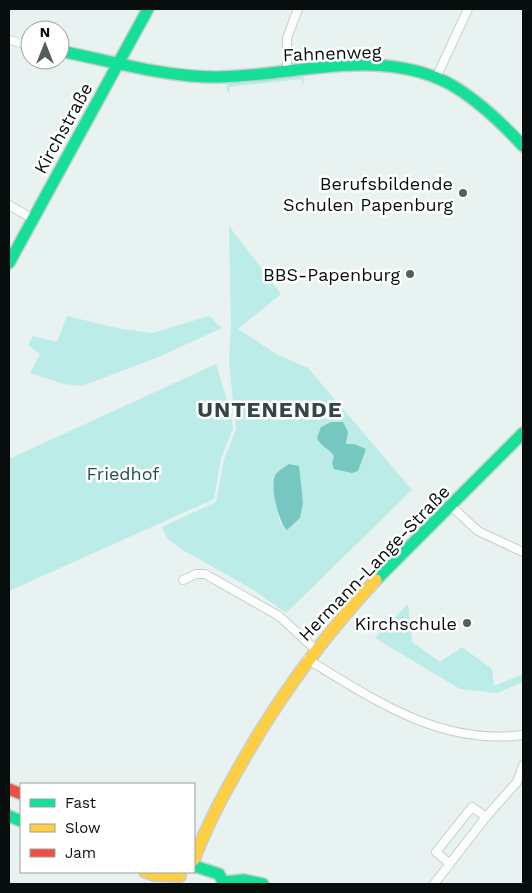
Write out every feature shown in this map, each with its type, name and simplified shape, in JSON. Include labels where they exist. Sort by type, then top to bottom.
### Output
[{"type":"street","name":"Kirchstraße","points":[[9,263],[148,9]]},
{"type":"street","points":[[286,72],[287,38],[298,9]]},
{"type":"street","points":[[436,78],[468,9]]},
{"type":"street","name":"Fahnenweg","points":[[70,53],[149,70],[200,76],[390,68],[415,71],[436,78],[481,106],[509,130],[523,146]]},
{"type":"street","points":[[9,204],[33,219]]},
{"type":"street","name":"Hermann-Lange-Straße","points":[[195,858],[219,801],[266,720],[307,658],[358,600],[523,433]]},
{"type":"street","points":[[451,506],[478,531],[523,552]]},
{"type":"street","points":[[183,580],[196,574],[205,574],[279,616],[315,649]]},
{"type":"street","points":[[307,658],[370,698],[430,726],[468,736],[503,738],[523,735]]},
{"type":"street","points":[[434,884],[516,782],[523,765]]},
{"type":"street","points":[[450,864],[436,852],[472,807],[486,817]]},
{"type":"street","points":[[195,866],[219,874],[224,883],[244,880],[263,884]]},
{"type":"street","points":[[150,873],[182,877]]},
{"type":"green space","points":[[301,75],[305,79],[302,85],[302,79],[229,87],[230,93],[227,91],[227,85],[231,81]]},
{"type":"green space","points":[[229,226],[281,294],[238,329],[278,355],[308,368],[412,490],[286,613],[254,590],[181,549],[167,538],[162,527],[216,502],[224,459],[236,430],[229,362],[231,325]],"holes":[[[331,422],[343,422],[352,473],[332,463],[334,456],[321,427]],[[298,466],[303,502],[281,525],[278,508],[281,494]]]},
{"type":"green space","points":[[67,316],[121,329],[153,333],[209,316],[222,328],[156,358],[82,386],[64,384],[30,373],[40,354],[28,345],[33,336],[57,342]]},
{"type":"green space","name":"Friedhof","points":[[216,364],[231,414],[233,429],[221,458],[214,499],[9,591],[9,459]]},
{"type":"green space","points":[[408,604],[412,642],[440,662],[462,647],[492,669],[494,686],[523,674],[523,682],[497,693],[460,689],[375,638]]},
{"type":"shaded area","points":[[331,422],[343,422],[348,432],[346,444],[354,444],[366,449],[358,471],[352,473],[334,469],[332,463],[334,456],[317,438],[321,427]]},
{"type":"shaded area","points":[[289,464],[299,466],[303,502],[300,518],[287,530],[280,519],[274,494],[274,479],[280,470]]},
{"type":"traffic: fast","points":[[9,263],[148,9]]},
{"type":"traffic: fast","points":[[70,53],[138,68],[216,77],[245,76],[334,66],[392,66],[421,72],[448,83],[479,104],[523,146]]},
{"type":"traffic: fast","points":[[376,580],[523,433]]},
{"type":"traffic: fast","points":[[9,816],[20,821]]},
{"type":"traffic: fast","points":[[195,866],[219,874],[224,884]]},
{"type":"traffic: fast","points":[[224,882],[244,880],[263,884]]},
{"type":"traffic: slow","points":[[195,858],[221,799],[271,714],[320,646],[376,580]]},
{"type":"traffic: slow","points":[[148,873],[180,876]]},
{"type":"traffic: jam","points":[[9,789],[20,794]]},
{"type":"place","name":"Berufsbildende Schulen Papenburg","points":[[463,193]]},
{"type":"place","name":"BBS-Papenburg","points":[[410,274]]},
{"type":"place","name":"Kirchschule","points":[[467,623]]},
{"type":"district","name":"UNTENENDE","points":[[270,409]]}]
